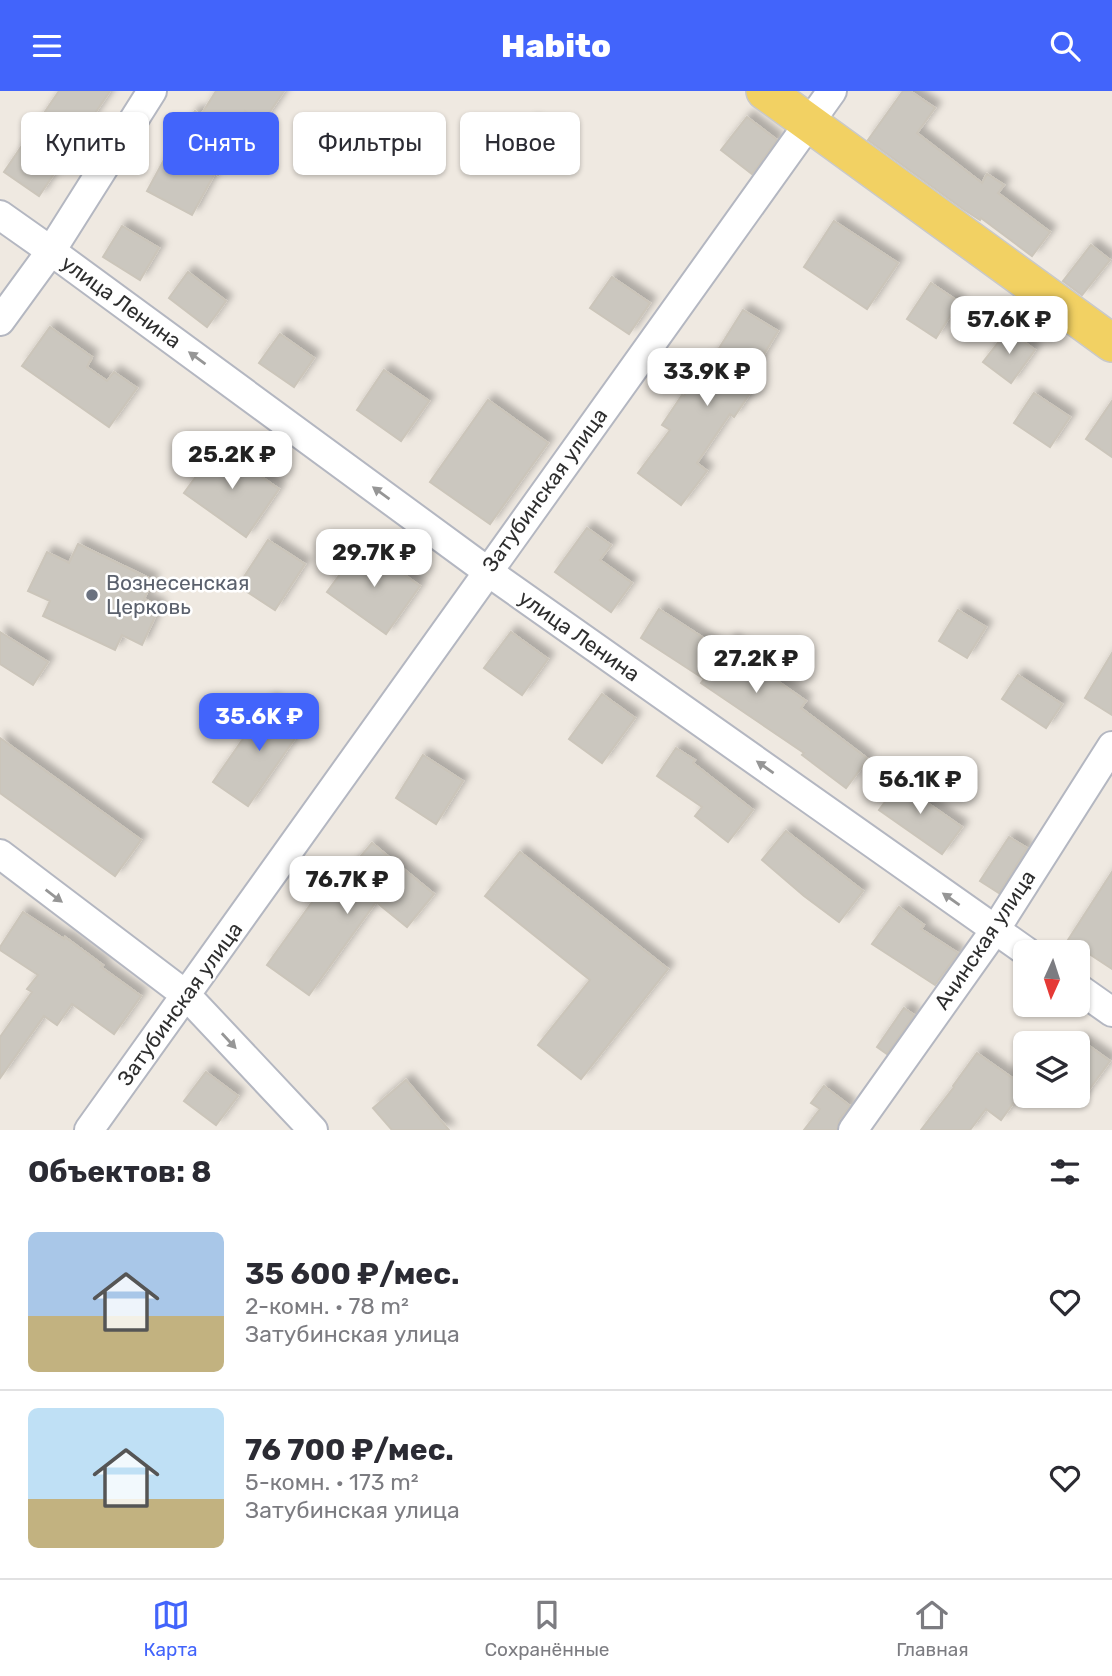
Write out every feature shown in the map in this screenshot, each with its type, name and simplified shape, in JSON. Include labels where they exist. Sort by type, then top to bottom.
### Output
[{"type":"main road","points":[[765,91],[1112,343]]},
{"type":"street","points":[[0,321],[51,251],[152,91]]},
{"type":"street","name":"Затубинская улица","points":[[89,1130],[832,91]]},
{"type":"street","name":"улица Ленина","points":[[0,215],[487,571],[1013,942]]},
{"type":"street","name":"Ачинская улица","points":[[853,1130],[995,930],[1112,746]]},
{"type":"street","points":[[0,854],[186,995],[313,1130]]},
{"type":"street","points":[[1090,996],[1112,1012]]},
{"type":"building","points":[[59,91],[110,91],[96,112],[45,112]]},
{"type":"building","points":[[216,91],[284,91],[270,112],[203,112]]},
{"type":"building","points":[[903,91],[910,91],[935,108],[917,133],[982,183],[987,174],[1004,185],[998,193],[1050,232],[1032,256],[868,140]]},
{"type":"building","points":[[747,117],[777,140],[752,174],[721,150]]},
{"type":"building","points":[[21,147],[21,175],[53,175],[39,196],[4,172]]},
{"type":"building","points":[[163,162],[163,175],[214,175],[192,215],[147,191]]},
{"type":"building","points":[[834,221],[898,263],[867,309],[804,267]]},
{"type":"building","points":[[122,226],[159,248],[140,280],[103,257]]},
{"type":"building","points":[[1091,245],[1110,260],[1082,295],[1063,281]]},
{"type":"building","points":[[188,272],[226,301],[207,327],[169,298]]},
{"type":"building","points":[[612,277],[650,303],[629,334],[590,308]]},
{"type":"building","points":[[931,283],[959,302],[936,338],[907,319]]},
{"type":"building","points":[[743,310],[778,331],[746,384],[753,389],[734,417],[730,414],[697,463],[707,471],[681,505],[638,473],[670,430],[662,425],[708,359],[711,361]]},
{"type":"building","points":[[50,327],[92,357],[87,367],[107,381],[114,372],[137,388],[109,427],[22,366]]},
{"type":"building","points":[[1008,330],[1035,350],[1011,383],[983,362]]},
{"type":"building","points":[[280,334],[314,358],[294,387],[259,363]]},
{"type":"building","points":[[384,370],[429,401],[401,441],[357,410]]},
{"type":"building","points":[[1034,393],[1070,417],[1050,447],[1014,423]]},
{"type":"building","points":[[488,400],[548,443],[490,524],[430,482]]},
{"type":"building","points":[[1112,401],[1112,457],[1086,439]]},
{"type":"building","points":[[218,446],[279,489],[246,537],[184,493]]},
{"type":"building","points":[[587,528],[611,545],[600,560],[632,583],[611,612],[555,572]]},
{"type":"building","points":[[268,540],[305,564],[275,610],[238,586]]},
{"type":"building","name":"Вознесенская Церковь","points":[[78,544],[153,580],[144,599],[160,606],[142,645],[122,635],[115,650],[43,616],[50,601],[28,591],[47,552],[69,563]]},
{"type":"building","points":[[362,544],[420,586],[386,634],[327,592]]},
{"type":"building","points":[[659,609],[724,651],[731,640],[760,661],[756,666],[806,701],[801,708],[868,759],[846,788],[802,755],[804,753],[701,683],[704,679],[641,638]]},
{"type":"building","points":[[958,610],[986,627],[967,658],[939,641]]},
{"type":"building","points":[[0,632],[48,662],[33,685],[0,664]]},
{"type":"building","points":[[511,632],[548,659],[522,695],[484,668]]},
{"type":"building","points":[[1112,653],[1112,715],[1085,698]]},
{"type":"building","points":[[1018,675],[1062,704],[1046,728],[1002,699]]},
{"type":"building","points":[[602,694],[635,718],[602,763],[569,739]]},
{"type":"building","points":[[270,700],[305,724],[248,806],[213,782]]},
{"type":"building","points":[[0,738],[141,840],[115,876],[0,793]]},
{"type":"building","points":[[676,748],[695,760],[693,763],[753,810],[728,842],[695,816],[702,807],[657,776]]},
{"type":"building","points":[[423,755],[463,781],[436,824],[396,798]]},
{"type":"building","points":[[905,775],[925,790],[919,797],[962,827],[942,854],[879,810]]},
{"type":"building","points":[[786,831],[863,891],[839,922],[762,860]]},
{"type":"building","points":[[1009,837],[1027,848],[999,893],[980,881]]},
{"type":"building","points":[[372,843],[434,894],[407,927],[376,902],[309,995],[267,965],[325,884],[333,889]]},
{"type":"building","points":[[520,852],[668,969],[581,1079],[538,1045],[590,980],[485,896]]},
{"type":"building","points":[[1112,872],[1112,969],[1090,954],[1090,940],[1068,940]]},
{"type":"building","points":[[899,907],[924,925],[921,929],[958,953],[935,985],[872,944]]},
{"type":"building","points":[[23,912],[64,939],[65,937],[141,996],[114,1034],[72,1004],[57,1025],[44,1016],[0,1078],[0,1037],[32,992],[27,989],[38,975],[0,950]]},
{"type":"building","points":[[904,1008],[914,1015],[887,1054],[877,1047]]},
{"type":"building","points":[[1090,1047],[1110,1061],[1090,1088]]},
{"type":"building","points":[[977,1053],[1013,1078],[1013,1104],[1001,1120],[986,1109],[970,1130],[921,1130]]},
{"type":"building","points":[[206,1072],[238,1096],[216,1125],[184,1101]]},
{"type":"building","points":[[406,1080],[449,1130],[392,1130],[373,1108]]},
{"type":"building","points":[[824,1086],[850,1106],[839,1120],[837,1130],[804,1130],[820,1109],[811,1103]]},
{"type":"place","name":"Вознесенская Церковь","points":[[92,595]]}]
